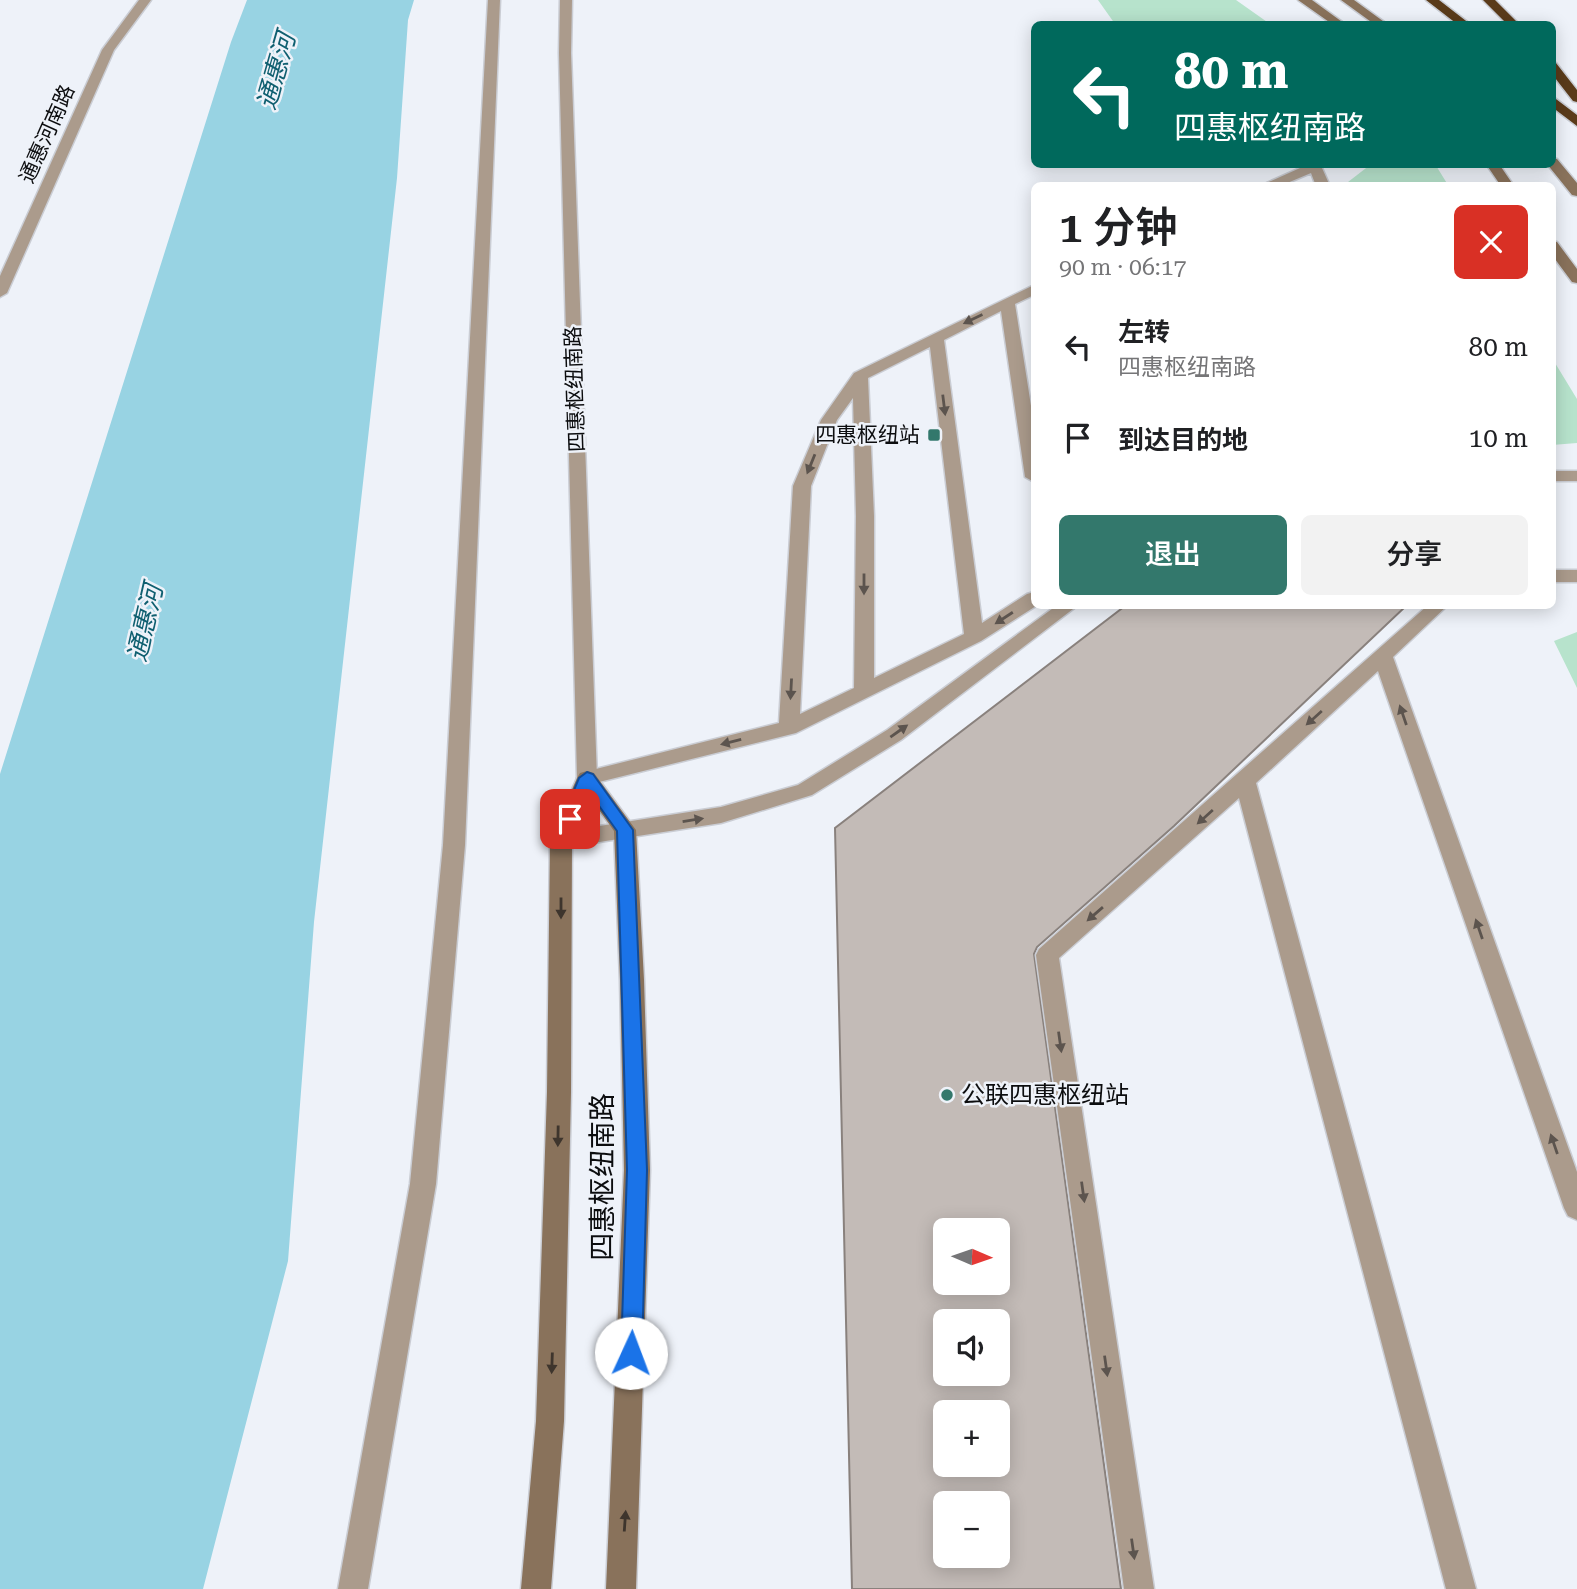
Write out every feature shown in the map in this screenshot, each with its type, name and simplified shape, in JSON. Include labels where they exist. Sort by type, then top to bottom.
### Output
[{"type":"highway","points":[[1432,0],[1460,21]]},
{"type":"highway","points":[[1489,0],[1510,21]]},
{"type":"highway","points":[[1556,71],[1577,98]]},
{"type":"highway","points":[[1556,104],[1577,122]]},
{"type":"street","name":"通惠河南路","points":[[0,293],[108,50],[145,0]]},
{"type":"street","points":[[353,1589],[423,1184],[454,845],[494,0]]},
{"type":"street","name":"四惠枢纽南路","points":[[536,1589],[550,1422],[561,840],[587,778],[566,93],[566,0]]},
{"type":"street","points":[[1304,0],[1335,21]]},
{"type":"street","points":[[1347,0],[1377,21]]},
{"type":"street","points":[[1556,167],[1577,192]]},
{"type":"street","points":[[1276,182],[1312,168]]},
{"type":"street","points":[[1556,250],[1577,279]]},
{"type":"street","points":[[789,728],[802,486],[828,420],[860,376],[1031,290]]},
{"type":"street","points":[[1007,302],[1031,458]]},
{"type":"street","points":[[936,337],[974,637]]},
{"type":"street","points":[[860,376],[865,516],[864,694]]},
{"type":"street","points":[[1556,476],[1577,476]]},
{"type":"street","points":[[1556,576],[1577,576]]},
{"type":"street","points":[[625,830],[587,778],[789,728],[864,694],[974,637],[1031,600]]},
{"type":"street","points":[[561,840],[721,815],[805,790],[894,735],[1064,609]]},
{"type":"street","points":[[1139,1589],[1047,955],[1435,609]]},
{"type":"street","points":[[1383,656],[1577,1208]]},
{"type":"street","points":[[1245,781],[1461,1589]]},
{"type":"street","name":"四惠枢纽南路","points":[[621,1589],[637,1170],[625,830]]},
{"type":"green space","points":[[1098,0],[1236,0],[1266,21],[1113,21]]},
{"type":"green space","points":[[1366,168],[1437,168],[1446,182],[1348,182]]},
{"type":"green space","points":[[1556,365],[1577,399],[1577,443],[1556,445]]},
{"type":"green space","points":[[1577,632],[1577,688],[1554,641]]},
{"type":"water","name":"通惠河","points":[[247,0],[414,0],[408,20],[397,178],[314,922],[288,1261],[203,1589],[0,1589],[0,774],[231,42]]},
{"type":"building","name":"公联四惠枢纽站","points":[[1121,609],[1403,609],[1174,826],[1037,947],[1034,954],[1121,1589],[852,1589],[835,828]]},
{"type":"place","name":"四惠枢纽站","points":[[934,435]]},
{"type":"place","name":"公联四惠枢纽站","points":[[947,1095]]},
{"type":"route","points":[[570,819],[587,778],[625,830],[637,1170],[631,1353]]}]
